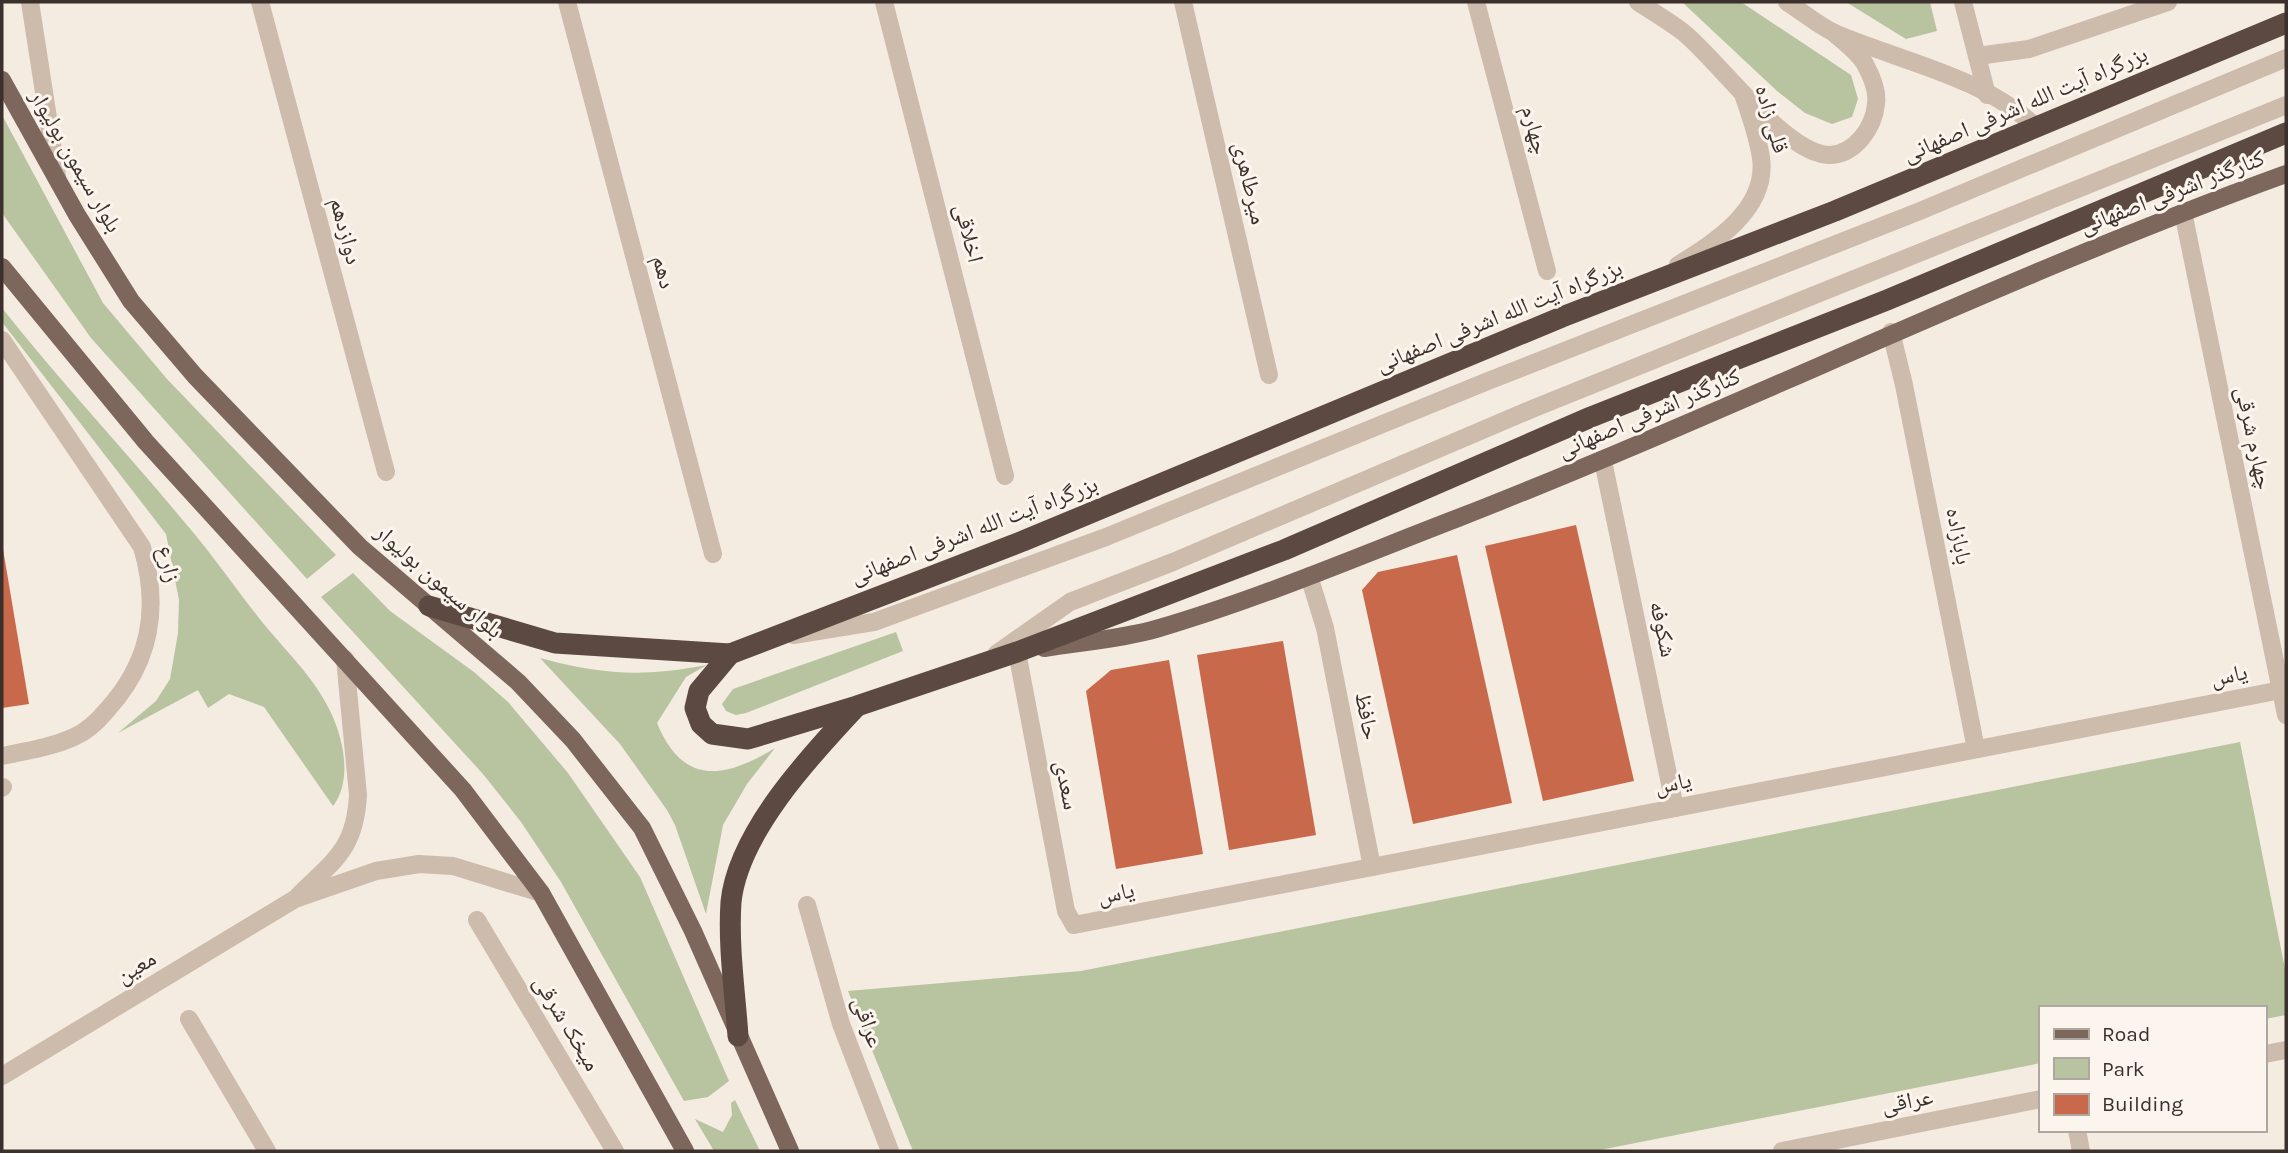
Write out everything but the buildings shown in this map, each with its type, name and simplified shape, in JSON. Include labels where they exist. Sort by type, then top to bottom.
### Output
[{"type":"highway","name":"بزرگراه آیت الله اشرفی اصفهانی","points":[[730,654],[1023,541],[1646,284],[2037,128],[2286,23]]},
{"type":"highway","points":[[730,654],[699,691],[695,708],[701,724],[712,734],[748,739],[857,706],[1017,652],[1284,550],[1591,417],[1888,300],[2286,133]]},
{"type":"highway","points":[[429,606],[555,643],[730,654]]},
{"type":"highway","points":[[738,1036],[732,901],[741,865],[758,831],[799,768],[857,706]]},
{"type":"main road","name":"بلوار سیمون بولیوار","points":[[2,80],[57,180],[131,301],[195,376],[360,547],[518,682],[564,730],[642,828],[693,931],[790,1151]]},
{"type":"main road","name":"کنارگذر اشرفی اصفهانی","points":[[1017,652],[1154,629],[1309,576],[1603,461],[1891,332],[2183,212],[2286,174]]},
{"type":"main road","points":[[2,267],[146,442],[463,790],[541,893],[685,1151]]},
{"type":"street","points":[[30,2],[57,180]]},
{"type":"street","name":"دوازدهم","points":[[260,2],[386,472]]},
{"type":"street","name":"دهم","points":[[567,2],[713,554]]},
{"type":"street","name":"اخلاقی","points":[[884,2],[1005,476]]},
{"type":"street","name":"میرطاهری","points":[[1183,2],[1269,374]]},
{"type":"street","name":"چهارم","points":[[1476,2],[1547,271]]},
{"type":"street","name":"قلی زاده","points":[[1638,2],[1683,32],[1741,88],[1762,160],[1759,186],[1747,209],[1716,242],[1646,284]]},
{"type":"street","points":[[1741,88],[1772,124],[1797,143],[1828,155],[1851,148],[1864,136],[1877,103],[1874,85],[1863,61],[1834,33],[1787,2]]},
{"type":"street","points":[[1963,2],[1987,95]]},
{"type":"street","points":[[1977,56],[2029,49],[2168,2]]},
{"type":"street","points":[[1834,33],[1930,67],[2022,114],[2037,128]]},
{"type":"street","points":[[771,639],[874,622],[1106,537],[1488,381],[1920,211],[2286,58]]},
{"type":"street","points":[[982,664],[1070,602],[1173,562],[1532,408],[1942,246],[2286,105]]},
{"type":"street","name":"چهارم شرقی","points":[[2183,212],[2286,715]]},
{"type":"street","name":"بابازاده","points":[[1891,332],[1905,385],[1976,749]]},
{"type":"street","name":"زارع","points":[[2,340],[142,547],[151,577],[152,610],[141,662],[120,696],[94,724],[75,737],[2,756]]},
{"type":"street","name":"شکوفه","points":[[1603,461],[1675,808]]},
{"type":"street","name":"حافظ","points":[[1309,576],[1325,628],[1372,867]]},
{"type":"street","name":"سعدی","points":[[1017,652],[1066,911],[1074,925]]},
{"type":"street","name":"معین","points":[[295,899],[348,846],[354,832],[358,795],[345,659]]},
{"type":"street","name":"یاس","points":[[1074,925],[2281,690]]},
{"type":"street","name":"معین","points":[[2,1076],[295,899],[376,871],[419,864],[453,866],[541,893]]},
{"type":"street","name":"عراقی","points":[[807,905],[841,1024],[890,1151]]},
{"type":"street","name":"میخک شرقی","points":[[477,920],[615,1151]]},
{"type":"street","points":[[189,1019],[267,1151]]},
{"type":"street","points":[[2267,1054],[2286,1050]]},
{"type":"street","name":"عراقی","points":[[1782,1151],[2039,1099]]},
{"type":"street","points":[[2077,1132],[2081,1151]]},
{"type":"green space","points":[[1682,2],[1741,2],[1851,75],[1858,99],[1852,117],[1832,124],[1805,113],[1777,91]]},
{"type":"green space","points":[[1846,2],[1930,2],[1937,31],[1906,39]]},
{"type":"green space","points":[[2,115],[103,303],[167,379],[336,555],[307,579],[91,338],[2,213]]},
{"type":"green space","points":[[2,308],[191,530],[317,688],[332,715],[343,749],[343,785],[333,806],[264,707],[229,694],[208,708],[198,690],[118,733],[156,701],[170,679],[178,633],[179,600],[166,534],[2,322]]},
{"type":"green space","points":[[353,573],[390,611],[474,672],[508,702],[568,773],[640,877],[729,1081],[708,1097],[684,1101],[561,882],[521,822],[483,774],[321,597]]},
{"type":"green space","points":[[896,632],[903,651],[746,713],[736,715],[726,711],[722,704],[733,689]]},
{"type":"green space","points":[[540,658],[604,671],[643,673],[707,665],[686,677],[657,723],[667,743],[679,758],[692,767],[707,771],[722,770],[739,766],[775,748],[747,784],[723,825],[706,914],[675,825],[667,810],[620,744]]},
{"type":"green space","points":[[2240,742],[2286,974],[2286,1015],[2267,1019],[2267,1006],[2039,1006],[2039,1063],[1595,1151],[913,1151],[848,991],[1081,971]]},
{"type":"green space","points":[[735,1100],[760,1151],[714,1151],[695,1119],[723,1132],[732,1115],[731,1103]]}]
